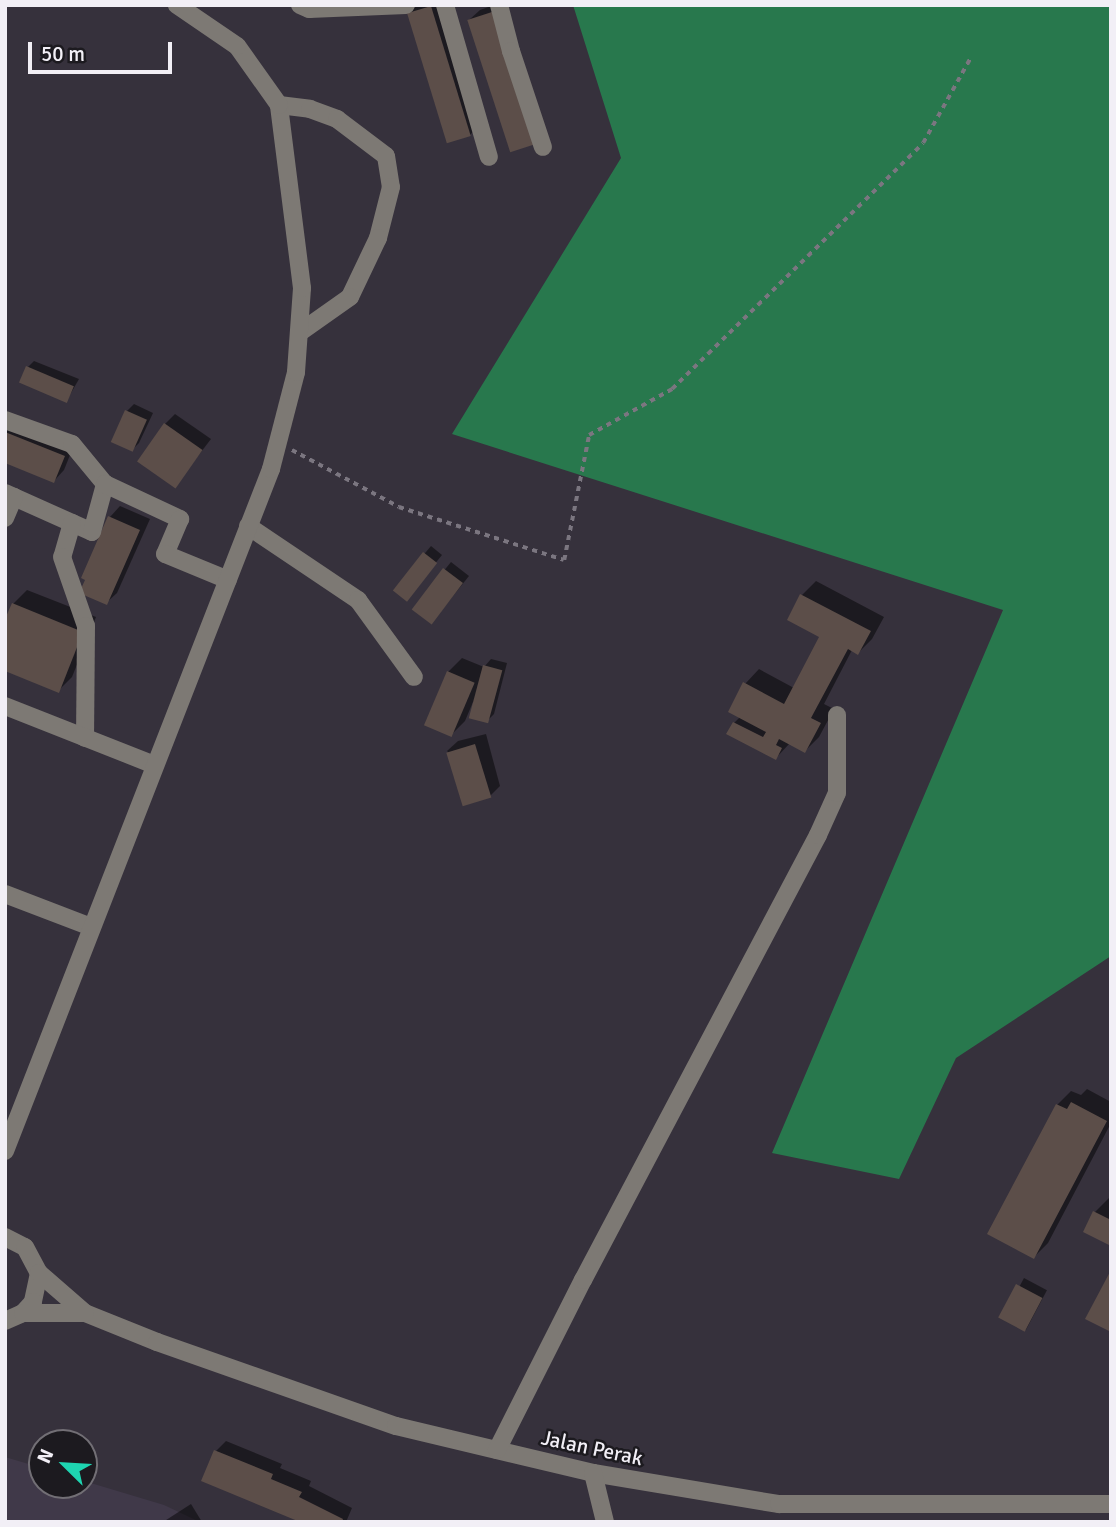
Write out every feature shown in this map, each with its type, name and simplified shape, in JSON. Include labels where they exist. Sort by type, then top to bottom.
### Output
[{"type":"street","points":[[5,1150],[228,580],[278,443],[296,372],[302,288],[279,105],[237,46],[177,5]]},
{"type":"street","points":[[300,5],[309,9],[406,5]]},
{"type":"street","points":[[444,5],[489,157]]},
{"type":"street","points":[[499,5],[542,147]]},
{"type":"street","points":[[279,105],[310,109],[337,119],[386,156],[391,187],[378,238],[350,297],[299,333]]},
{"type":"street","points":[[5,420],[72,444],[104,484],[180,519],[165,554],[228,580]]},
{"type":"street","points":[[5,518],[9,495],[92,532],[104,484]]},
{"type":"street","points":[[72,523],[62,557],[86,626],[85,738]]},
{"type":"street","points":[[248,526],[358,600],[414,677]]},
{"type":"street","points":[[5,706],[155,765]]},
{"type":"street","points":[[497,1450],[583,1280],[818,835],[836,793],[837,715]]},
{"type":"street","points":[[5,894],[91,927]]},
{"type":"street","name":"Jalan Perak","points":[[5,1237],[25,1247],[39,1273],[85,1312],[157,1342],[396,1426],[593,1473],[779,1504],[1111,1504]]},
{"type":"street","points":[[5,1321],[23,1313],[33,1302],[39,1273]]},
{"type":"street","name":"Jalan Perak","points":[[23,1313],[85,1312]]},
{"type":"street","points":[[593,1473],[605,1522]]},
{"type":"path","points":[[278,443],[399,507],[564,560],[589,435],[672,389],[923,144],[970,59]]},
{"type":"shaded area","points":[[5,1457],[28,1464],[28,1499],[98,1499],[98,1485],[164,1505],[200,1522],[5,1522]]},
{"type":"green space","points":[[573,5],[1111,5],[1111,956],[956,1058],[899,1179],[772,1153],[1003,610],[452,434],[621,158]]},
{"type":"building","points":[[431,6],[471,136],[447,143],[407,13]]},
{"type":"building","points":[[492,12],[535,144],[510,152],[467,20]]},
{"type":"building","points":[[26,366],[74,386],[67,403],[19,383]]},
{"type":"building","points":[[125,410],[147,420],[133,452],[111,442]]},
{"type":"building","points":[[164,423],[203,450],[176,488],[137,462]]},
{"type":"building","points":[[5,432],[65,456],[54,483],[5,463]]},
{"type":"building","points":[[108,516],[140,530],[107,605],[79,593],[85,580],[81,578]]},
{"type":"building","points":[[423,552],[437,563],[407,602],[393,591]]},
{"type":"building","points":[[443,568],[463,583],[432,625],[412,610]]},
{"type":"building","points":[[800,594],[871,631],[858,655],[848,649],[811,718],[821,723],[805,753],[779,739],[776,745],[782,748],[776,760],[726,734],[733,722],[763,737],[766,732],[728,712],[743,682],[784,704],[819,637],[787,620]]},
{"type":"building","points":[[12,603],[83,632],[59,693],[5,671],[5,619]]},
{"type":"building","points":[[483,665],[502,670],[488,723],[469,718]]},
{"type":"building","points":[[447,671],[475,683],[452,737],[424,725]]},
{"type":"building","points":[[475,744],[491,798],[463,806],[446,753]]},
{"type":"building","points":[[1071,1102],[1107,1121],[1034,1259],[987,1234],[1056,1104],[1067,1109]]},
{"type":"building","points":[[1093,1211],[1111,1220],[1111,1246],[1083,1232]]},
{"type":"building","points":[[1111,1270],[1111,1332],[1085,1319]]},
{"type":"building","points":[[1016,1284],[1042,1298],[1025,1332],[998,1318]]},
{"type":"building","points":[[214,1450],[273,1474],[271,1479],[302,1492],[299,1497],[343,1519],[342,1522],[300,1522],[201,1481]]}]
